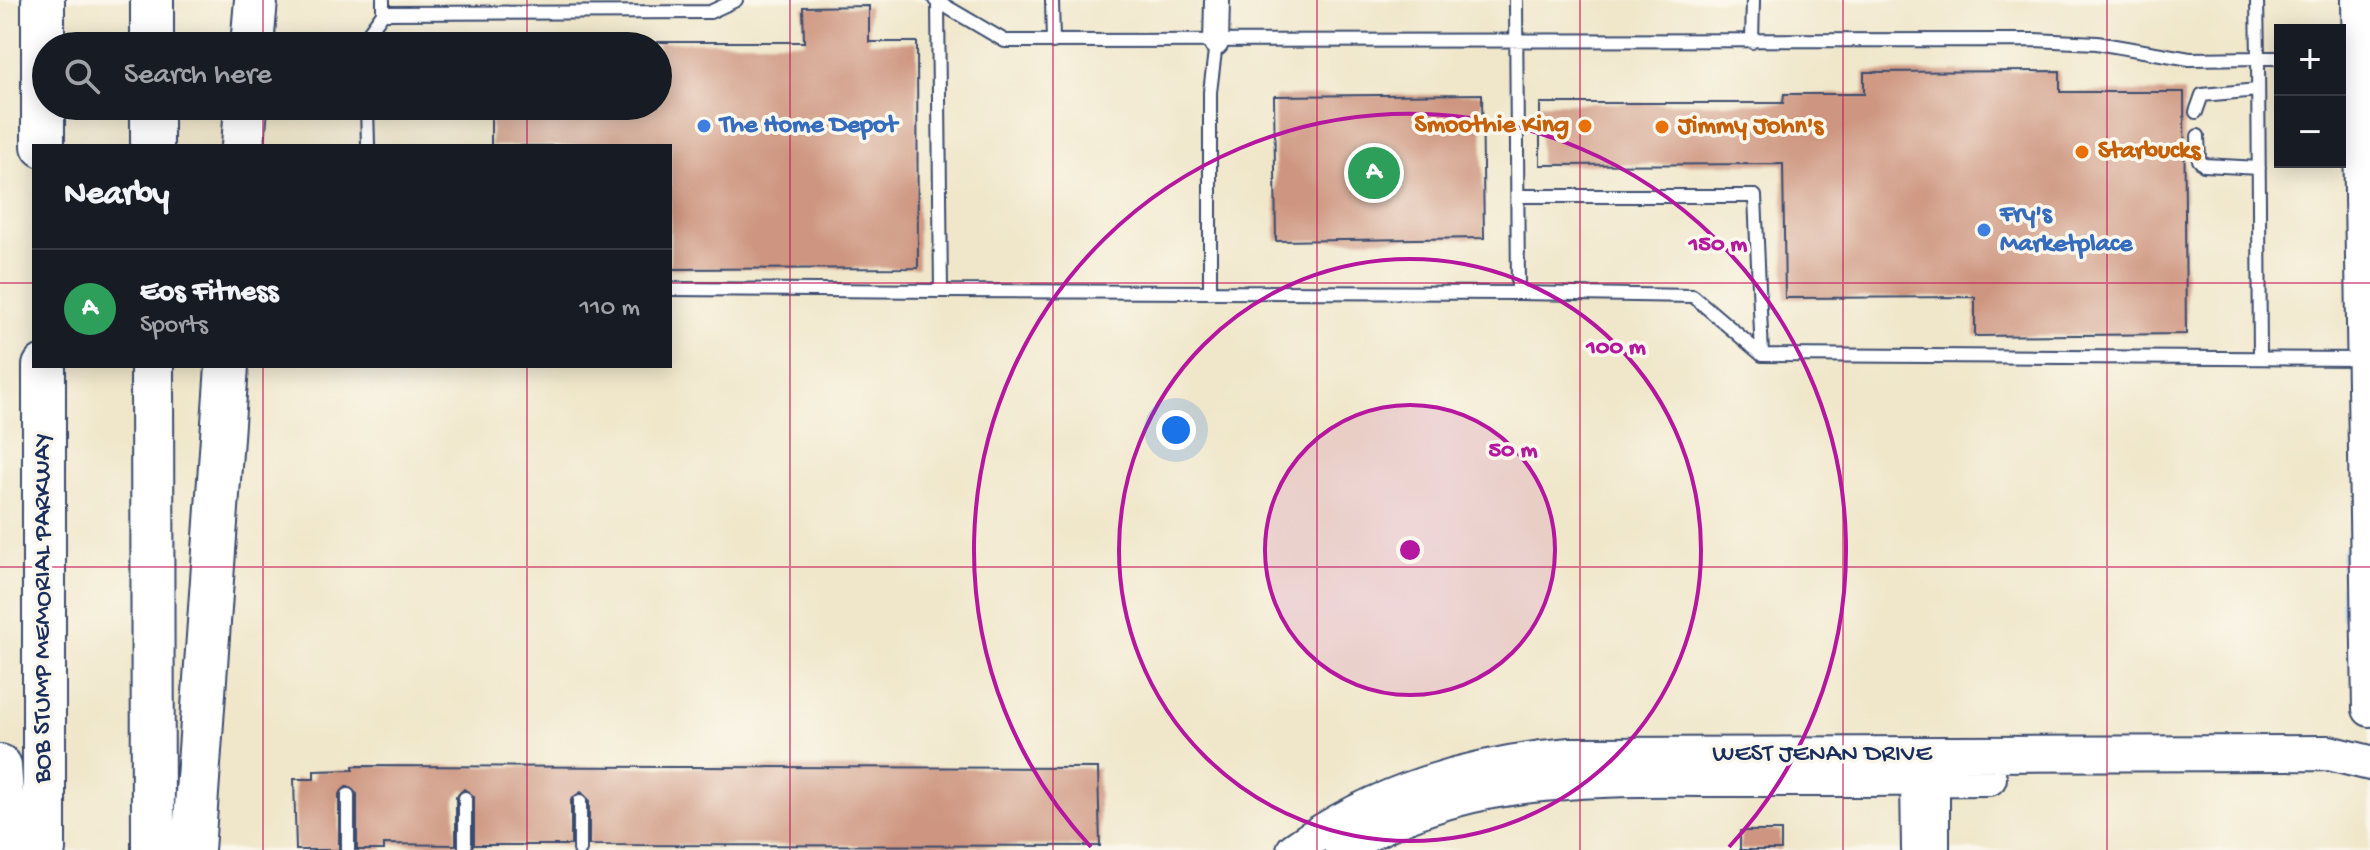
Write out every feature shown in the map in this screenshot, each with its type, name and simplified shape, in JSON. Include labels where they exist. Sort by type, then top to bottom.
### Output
[{"type":"highway","points":[[43,0],[43,32]]},
{"type":"highway","points":[[152,0],[152,32]]},
{"type":"highway","points":[[253,32],[256,0]]},
{"type":"highway","points":[[43,120],[43,144]]},
{"type":"highway","points":[[152,120],[152,144]]},
{"type":"highway","points":[[243,144],[245,120]]},
{"type":"highway","name":"BOB STUMP MEMORIAL PARKWAY","points":[[44,368],[44,850]]},
{"type":"highway","points":[[152,368],[153,850]]},
{"type":"highway","points":[[193,850],[227,368]]},
{"type":"highway","points":[[0,766],[6,850]]},
{"type":"street","points":[[1216,43],[1217,0]]},
{"type":"street","points":[[2359,0],[2355,58],[2367,359],[2370,709]]},
{"type":"street","name":"WEST JENAN DRIVE","points":[[1342,850],[1423,810],[1515,786],[1564,781],[1925,771],[2329,753],[2370,763]]},
{"type":"street","name":"WEST JENAN DRIVE","points":[[1294,850],[1370,806],[1414,786],[1491,764],[1570,755],[1925,771],[2334,775],[2370,770]]},
{"type":"street","points":[[1914,850],[1925,771]]},
{"type":"street","points":[[1925,771],[1937,850]]},
{"type":"lane","points":[[369,32],[383,7],[710,12],[736,0]]},
{"type":"lane","points":[[1052,0],[1053,42]]},
{"type":"lane","points":[[1516,0],[1518,293]]},
{"type":"lane","points":[[1752,42],[1753,0]]},
{"type":"lane","points":[[2257,0],[2260,358]]},
{"type":"lane","points":[[937,1],[1005,41],[1517,43],[2034,40],[2097,43],[2190,59],[2274,58]]},
{"type":"lane","points":[[937,1],[941,291]]},
{"type":"lane","points":[[1210,291],[1210,92],[1216,43]]},
{"type":"lane","points":[[2196,112],[2202,95],[2258,90]]},
{"type":"lane","points":[[367,120],[368,144]]},
{"type":"lane","points":[[2198,136],[2199,160],[2204,165],[2259,168]]},
{"type":"lane","points":[[1518,196],[1755,196],[1762,355]]},
{"type":"lane","points":[[672,289],[1693,296],[1762,355],[2367,359]]},
{"type":"lane","points":[[348,795],[348,850]]},
{"type":"lane","points":[[465,798],[465,850]]},
{"type":"lane","points":[[580,801],[580,850]]},
{"type":"building","name":"The Home Depot","points":[[869,6],[869,42],[917,42],[918,268],[672,269],[672,144],[491,144],[491,120],[672,120],[672,42],[804,42],[803,7]]},
{"type":"building","name":"Fry's Marketplace","points":[[2060,71],[2060,92],[2184,92],[2186,334],[1975,336],[1975,297],[1785,298],[1783,164],[1540,165],[1540,103],[1783,103],[1784,94],[1864,94],[1864,72]]},
{"type":"building","points":[[1482,94],[1484,238],[1276,241],[1274,96]]},
{"type":"building","points":[[353,766],[1098,768],[1100,846],[589,845],[589,800],[581,792],[571,800],[571,845],[474,845],[474,797],[464,789],[456,797],[456,845],[384,844],[384,850],[357,850],[357,794],[347,786],[339,794],[339,850],[296,850],[294,779],[314,779],[314,771],[353,770]]},
{"type":"building","points":[[1740,831],[1781,831],[1781,850],[1740,850]]},
{"type":"waterway","points":[[2351,555],[2351,614]]},
{"type":"place","name":"The Home Depot","points":[[704,126]]},
{"type":"place","name":"Smoothie King","points":[[1585,126]]},
{"type":"place","name":"Jimmy John's","points":[[1662,127]]},
{"type":"place","name":"Starbucks","points":[[2082,152]]},
{"type":"place","name":"Eos Fitness","points":[[1374,173]]},
{"type":"place","name":"Fry's Marketplace","points":[[1984,230]]}]
